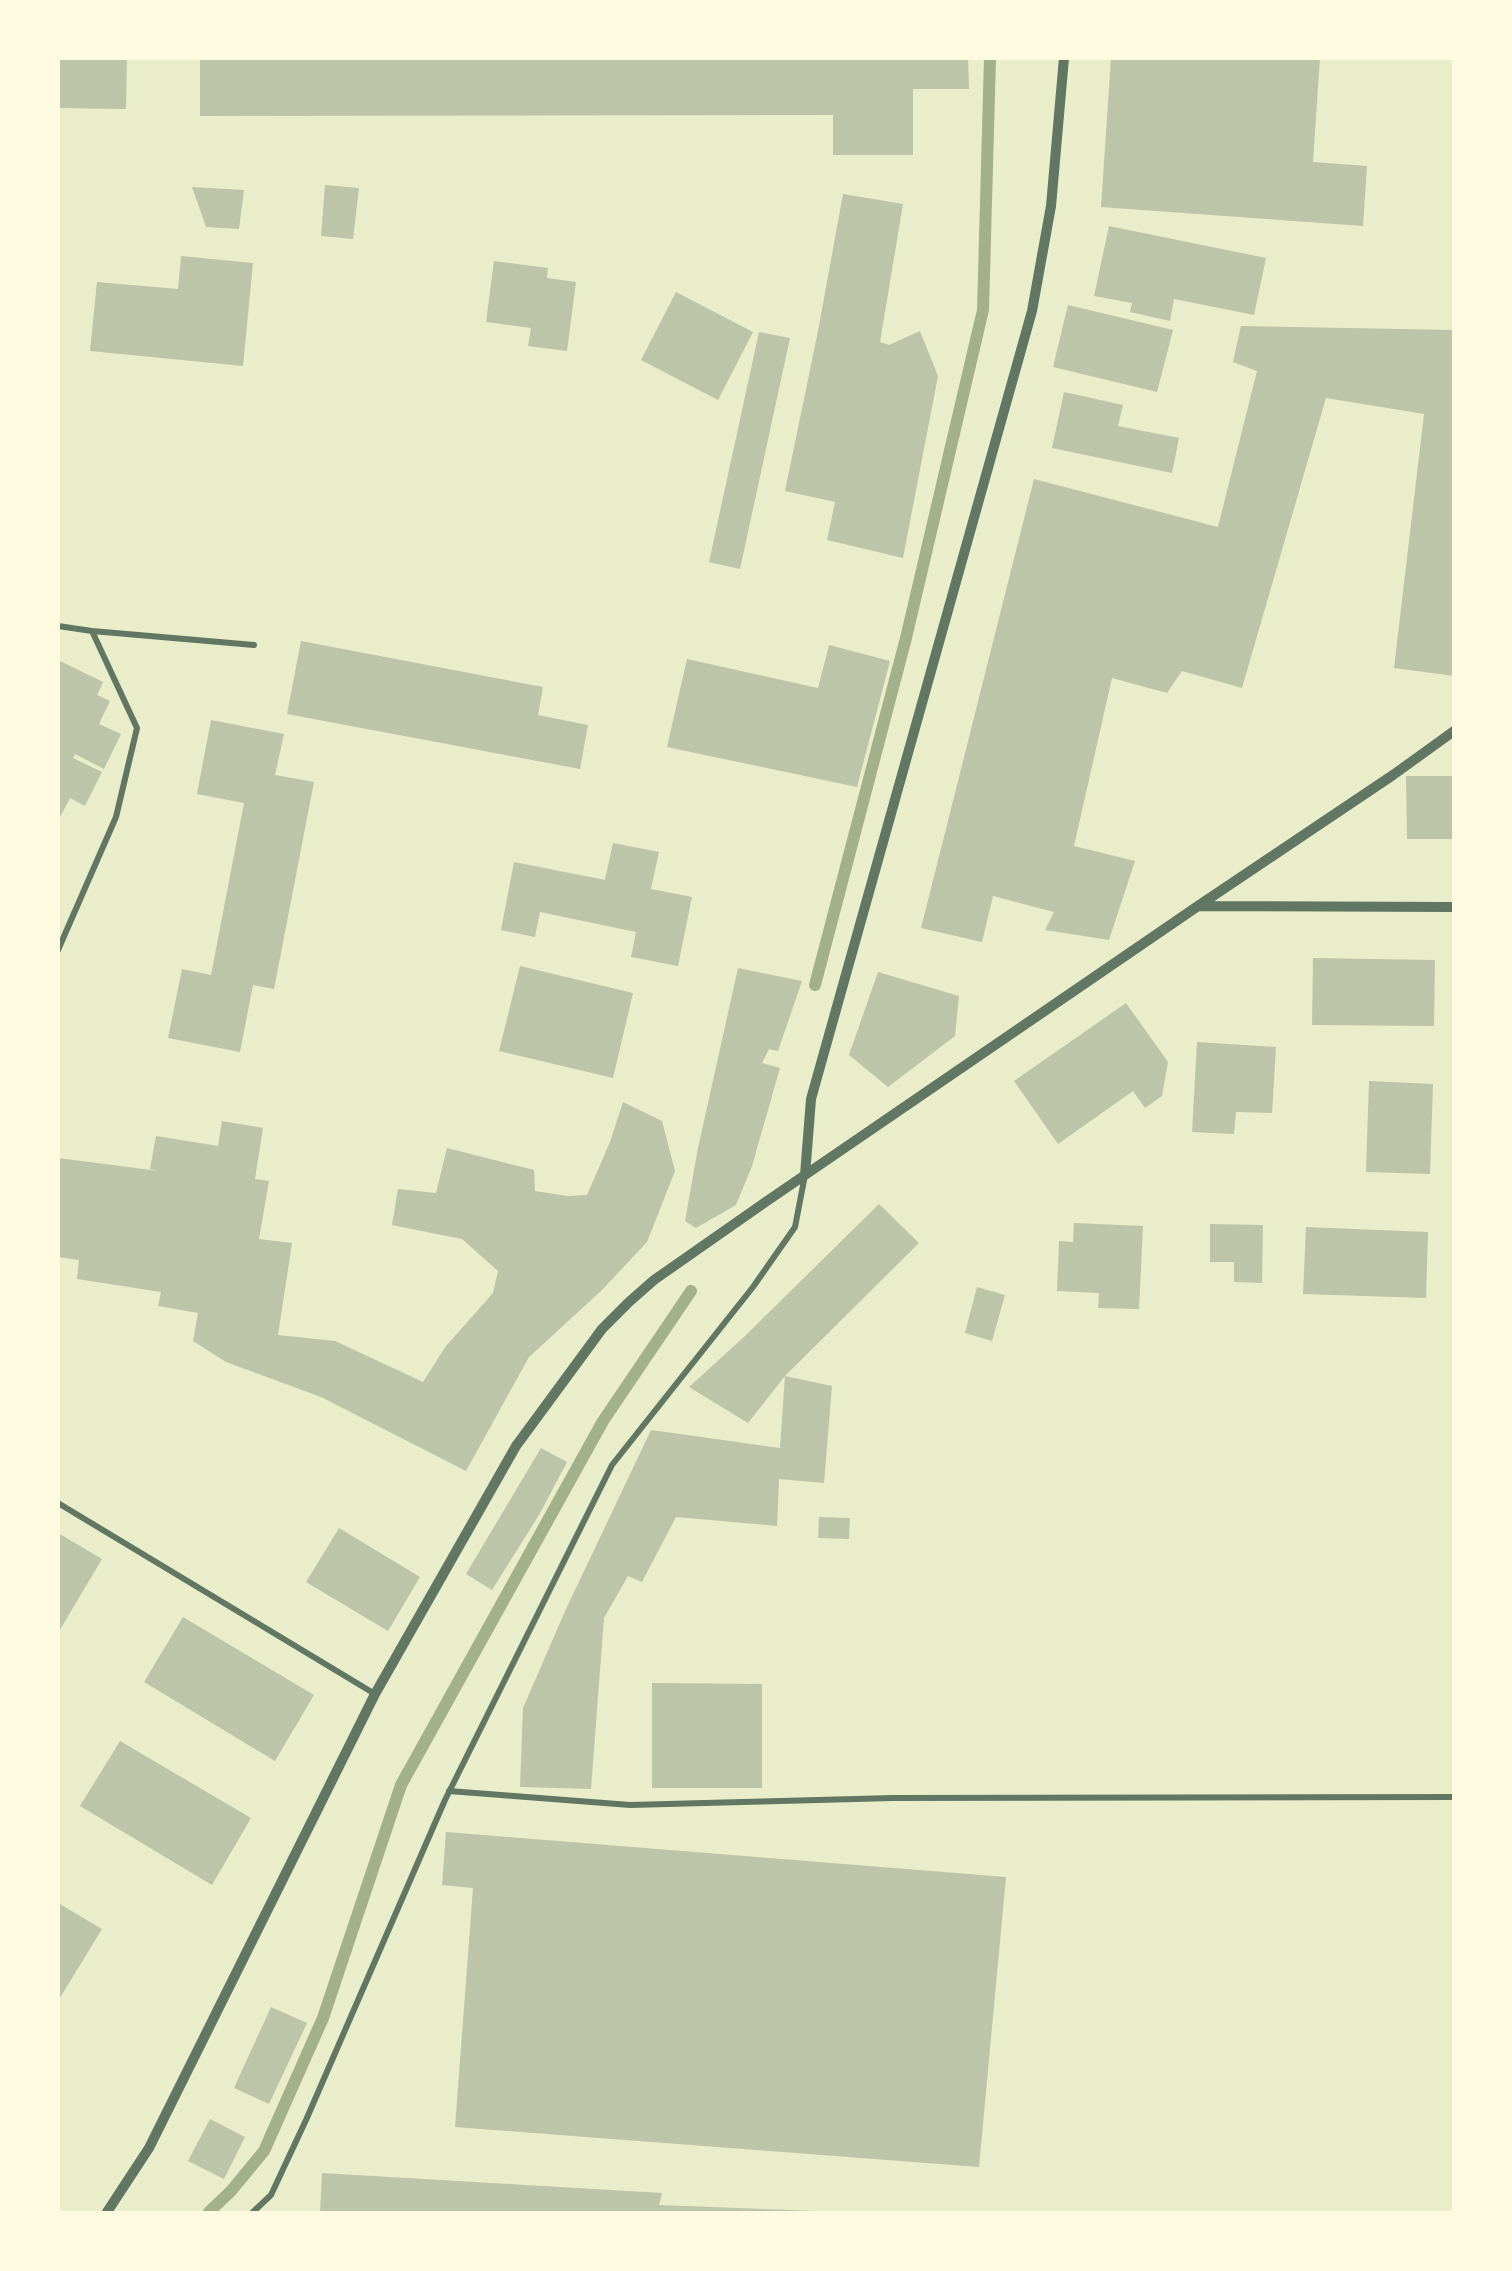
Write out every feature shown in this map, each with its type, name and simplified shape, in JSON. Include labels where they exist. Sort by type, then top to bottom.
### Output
[{"type":"street","points":[[253,2212],[272,2195],[449,1791],[612,1465],[753,1287],[795,1227],[805,1175],[811,1099],[1032,311],[1051,206],[1064,58]]},
{"type":"street","points":[[58,626],[254,645]]},
{"type":"street","points":[[58,950],[116,816],[137,728],[92,631]]},
{"type":"street","points":[[107,2212],[149,2148],[375,1694],[516,1446],[602,1329],[654,1280],[1198,906],[1393,776],[1454,731]]},
{"type":"street","points":[[1198,906],[1454,907]]},
{"type":"street","points":[[58,1503],[375,1694]]},
{"type":"street","points":[[449,1791],[630,1804],[905,1798],[1454,1797]]},
{"type":"building","points":[[58,58],[127,58],[126,109],[58,108]]},
{"type":"building","points":[[200,58],[968,58],[969,89],[913,89],[913,155],[833,155],[833,115],[200,116]]},
{"type":"building","points":[[1111,58],[1320,58],[1313,162],[1367,166],[1363,226],[1101,207]]},
{"type":"building","points":[[325,185],[359,188],[353,239],[321,236]]},
{"type":"building","points":[[192,187],[244,190],[239,229],[206,227]]},
{"type":"building","points":[[843,194],[903,204],[880,342],[889,345],[920,331],[938,376],[903,558],[827,540],[835,502],[785,491]]},
{"type":"building","points":[[1109,226],[1266,258],[1254,315],[1174,299],[1170,321],[1130,312],[1132,303],[1094,296]]},
{"type":"building","points":[[181,256],[253,263],[243,366],[90,351],[97,282],[178,289]]},
{"type":"building","points":[[494,261],[548,268],[547,278],[576,282],[567,351],[528,346],[531,328],[486,322]]},
{"type":"building","points":[[676,292],[753,332],[718,400],[641,360]]},
{"type":"building","points":[[1068,305],[1173,330],[1157,392],[1053,367]]},
{"type":"building","points":[[1241,326],[1454,330],[1454,676],[1394,668],[1424,414],[1326,398],[1242,688],[1182,671],[1167,693],[1112,678],[1074,846],[1135,861],[1109,940],[1045,930],[1054,912],[993,896],[982,942],[921,928],[1034,479],[1218,527],[1257,371],[1233,362]]},
{"type":"building","points":[[759,332],[790,338],[740,569],[709,562]]},
{"type":"building","points":[[1064,392],[1123,405],[1118,426],[1179,438],[1172,473],[1052,448]]},
{"type":"building","points":[[301,641],[543,687],[538,715],[588,725],[580,769],[287,714]]},
{"type":"building","points":[[829,645],[890,661],[857,787],[667,747],[687,659],[818,688]]},
{"type":"building","points":[[60,661],[103,682],[97,695],[110,701],[99,724],[121,734],[104,769],[75,754],[73,758],[102,772],[85,806],[70,798],[58,821],[58,665]]},
{"type":"building","points":[[211,720],[284,734],[275,775],[314,782],[274,989],[253,985],[240,1052],[168,1038],[182,969],[211,975],[244,803],[197,794]]},
{"type":"building","points":[[1406,776],[1454,776],[1454,839],[1407,839]]},
{"type":"building","points":[[613,843],[659,852],[651,889],[692,897],[678,966],[631,957],[636,932],[540,912],[535,937],[501,930],[514,862],[605,880]]},
{"type":"building","points":[[1313,958],[1435,960],[1434,1026],[1312,1025]]},
{"type":"building","points":[[520,966],[633,993],[613,1078],[499,1051]]},
{"type":"building","points":[[738,968],[802,981],[778,1051],[769,1049],[762,1063],[780,1068],[752,1166],[736,1205],[696,1228],[685,1221],[698,1148]]},
{"type":"building","points":[[878,972],[959,996],[955,1036],[888,1087],[849,1055]]},
{"type":"building","points":[[1126,1003],[1168,1062],[1162,1096],[1145,1108],[1133,1091],[1058,1144],[1014,1081]]},
{"type":"building","points":[[1197,1042],[1276,1047],[1272,1113],[1236,1112],[1234,1134],[1192,1132]]},
{"type":"building","points":[[1369,1081],[1433,1084],[1430,1174],[1366,1172]]},
{"type":"building","points":[[623,1102],[662,1121],[675,1171],[647,1242],[601,1291],[529,1357],[466,1471],[321,1397],[226,1362],[193,1341],[198,1313],[158,1306],[161,1292],[77,1279],[79,1260],[58,1257],[58,1158],[159,1171],[150,1169],[156,1136],[218,1146],[222,1121],[263,1128],[255,1179],[269,1181],[259,1239],[292,1243],[278,1335],[335,1341],[423,1382],[446,1346],[493,1293],[498,1271],[462,1239],[392,1225],[398,1189],[436,1193],[447,1148],[534,1170],[535,1191],[568,1196],[587,1195],[610,1142]]},
{"type":"building","points":[[879,1204],[919,1243],[785,1376],[748,1423],[689,1387],[745,1336]]},
{"type":"building","points":[[1074,1223],[1143,1226],[1139,1309],[1098,1308],[1099,1293],[1057,1291],[1059,1241],[1073,1242]]},
{"type":"building","points":[[1210,1224],[1263,1225],[1262,1283],[1234,1282],[1234,1262],[1210,1262]]},
{"type":"building","points":[[1306,1227],[1428,1232],[1426,1298],[1303,1294]]},
{"type":"building","points":[[977,1287],[1005,1295],[992,1341],[965,1333]]},
{"type":"building","points":[[785,1376],[832,1386],[824,1483],[779,1479],[777,1526],[676,1517],[642,1582],[628,1576],[604,1618],[591,1789],[520,1787],[523,1708],[566,1609],[651,1430],[780,1448]]},
{"type":"building","points":[[541,1448],[567,1462],[539,1515],[492,1590],[466,1574]]},
{"type":"building","points":[[819,1517],[850,1518],[849,1539],[818,1538]]},
{"type":"building","points":[[339,1528],[420,1577],[388,1631],[306,1582]]},
{"type":"building","points":[[58,1533],[102,1559],[58,1633]]},
{"type":"building","points":[[183,1617],[314,1695],[275,1761],[144,1682]]},
{"type":"building","points":[[652,1683],[762,1684],[762,1788],[652,1788]]},
{"type":"building","points":[[120,1741],[251,1818],[212,1885],[80,1806]]},
{"type":"building","points":[[446,1832],[1006,1877],[979,2167],[455,2127],[473,1888],[442,1885]]},
{"type":"building","points":[[58,1903],[102,1929],[58,2001]]},
{"type":"building","points":[[271,2007],[307,2023],[269,2104],[234,2088]]},
{"type":"building","points":[[210,2119],[245,2137],[224,2179],[188,2161]]},
{"type":"building","points":[[322,2173],[662,2193],[659,2205],[815,2212],[320,2212]]},
{"type":"waterway","points":[[815,985],[906,638],[983,310],[990,58]]},
{"type":"waterway","points":[[209,2212],[231,2191],[264,2151],[323,2018],[401,1785],[603,1421],[691,1291]]}]
